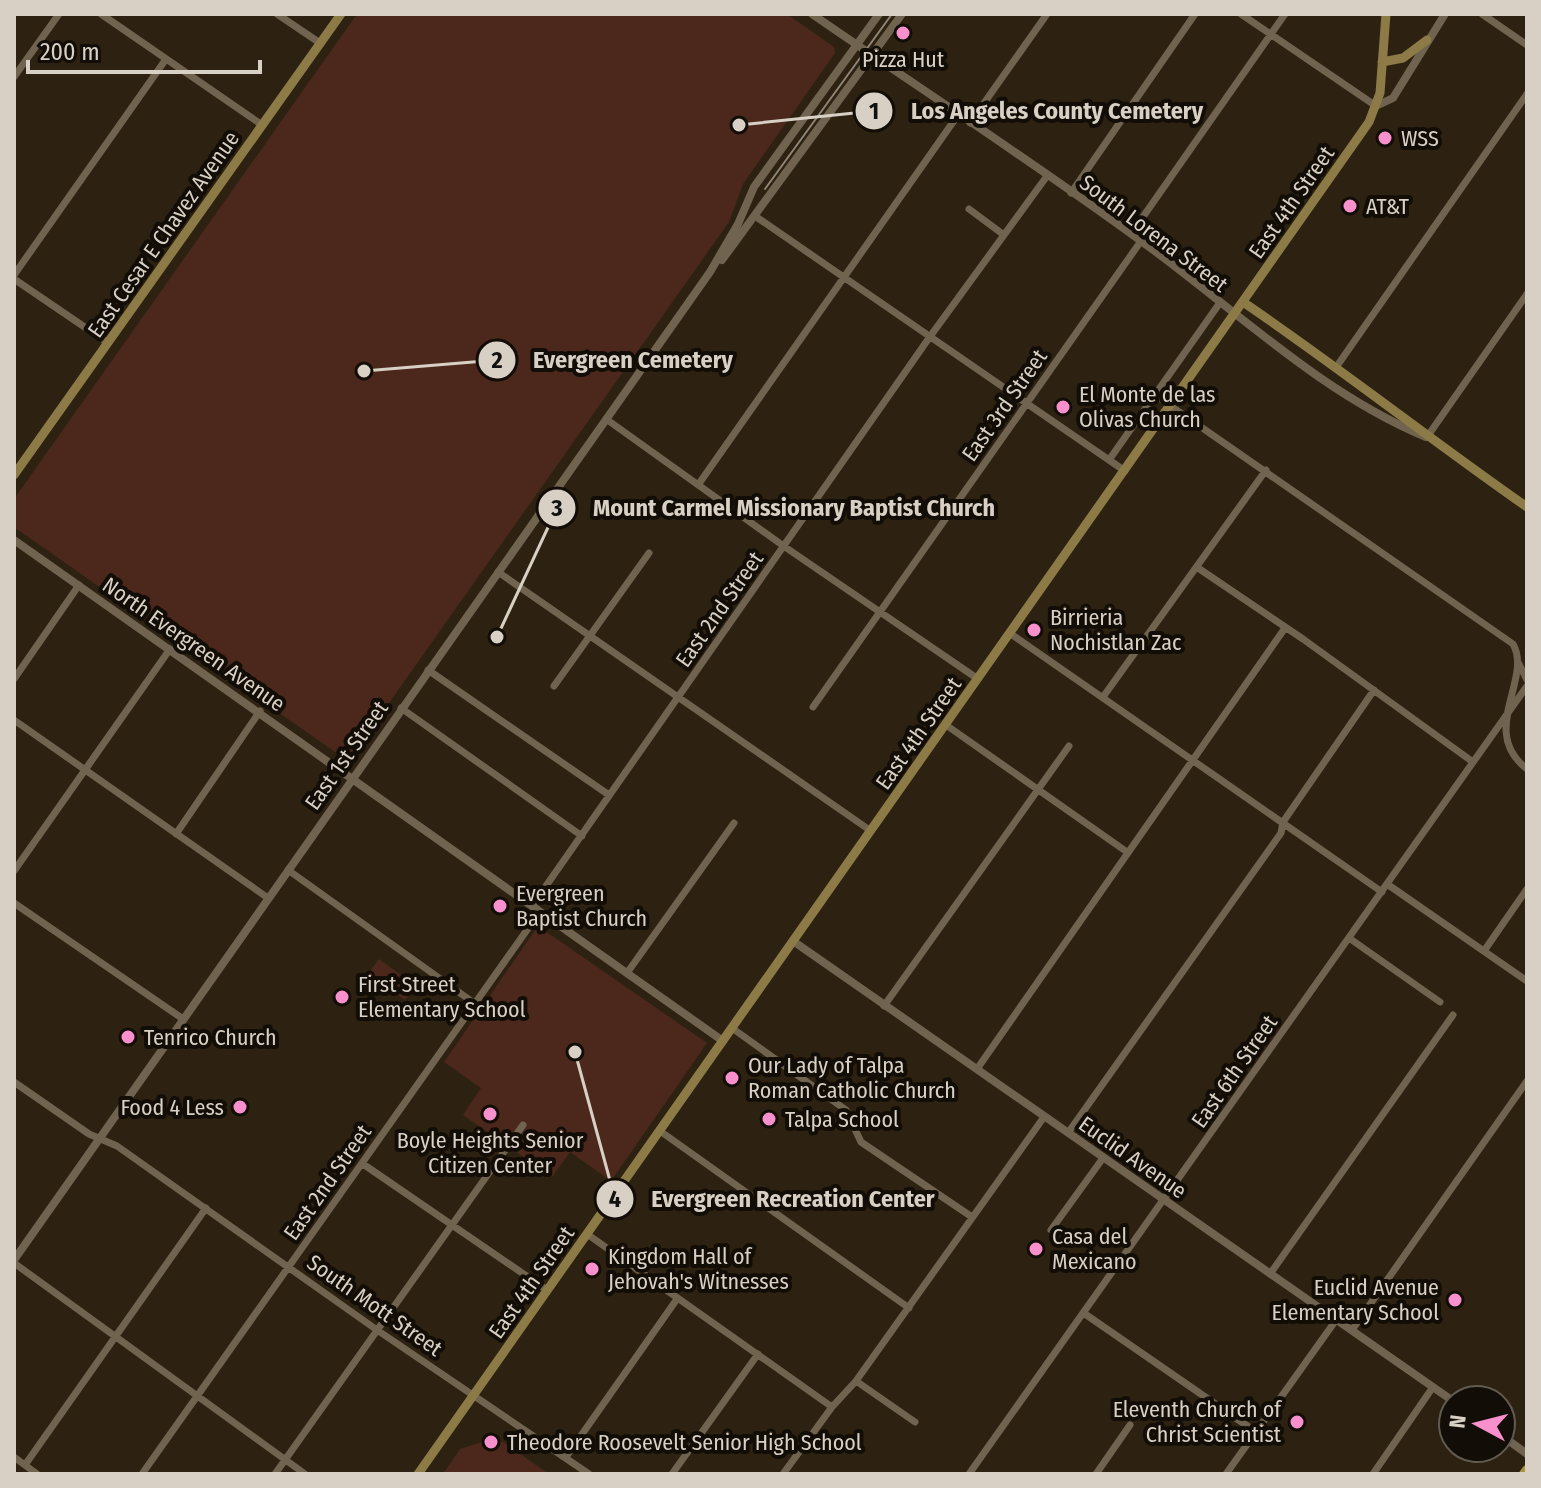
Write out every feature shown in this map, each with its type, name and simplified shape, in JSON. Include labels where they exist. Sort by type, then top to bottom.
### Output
[{"type":"main road","name":"East Cesar E Chavez Avenue","points":[[14,475],[341,14]]},
{"type":"main road","points":[[1376,106],[1386,14]]},
{"type":"main road","points":[[1382,62],[1403,58],[1427,40]]},
{"type":"main road","name":"East 4th Street","points":[[418,1474],[1011,634],[1369,122],[1376,106]]},
{"type":"main road","name":"South Lorena Street","points":[[1240,306],[1337,366],[1427,437],[1525,503]]},
{"type":"street","points":[[14,77],[59,14]]},
{"type":"street","points":[[101,14],[262,125]]},
{"type":"street","points":[[277,14],[320,43]]},
{"type":"street","name":"South Lorena Street","points":[[812,14],[1141,241],[1196,282],[1219,304],[1341,391],[1398,425],[1427,437]]},
{"type":"street","name":"East 1st Street","points":[[710,272],[754,187],[879,14]]},
{"type":"street","name":"East 1st Street","points":[[14,1262],[710,272],[755,216],[868,53],[902,14]]},
{"type":"street","points":[[970,123],[1047,14]]},
{"type":"street","points":[[1071,193],[1195,14]]},
{"type":"street","points":[[1241,14],[1376,106]]},
{"type":"street","points":[[1131,234],[1285,14]]},
{"type":"street","name":"East 4th Street","points":[[1376,106],[1393,98],[1414,69],[1427,40],[1445,14]]},
{"type":"street","points":[[1482,14],[1527,45]]},
{"type":"street","points":[[108,343],[14,277],[166,59]]},
{"type":"street","points":[[1337,366],[1527,94]]},
{"type":"street","points":[[698,485],[958,115]]},
{"type":"street","name":"East 2nd Street","points":[[142,1474],[534,920],[534,907],[609,795],[929,338],[1047,176]]},
{"type":"street","points":[[969,209],[1004,235]]},
{"type":"street","points":[[755,216],[1125,471]]},
{"type":"street","name":"East 3rd Street","points":[[813,707],[1141,241]]},
{"type":"street","points":[[1427,437],[1527,294]]},
{"type":"street","points":[[1109,460],[1219,304]]},
{"type":"street","points":[[1155,395],[1513,644],[1527,680]]},
{"type":"street","points":[[606,419],[978,679]]},
{"type":"street","points":[[1103,697],[1266,470]]},
{"type":"street","name":"North Evergreen Avenue","points":[[14,540],[723,1041]]},
{"type":"street","points":[[554,686],[649,553]]},
{"type":"street","points":[[1198,568],[1473,762]]},
{"type":"street","points":[[498,572],[871,831]]},
{"type":"street","points":[[14,679],[79,585]]},
{"type":"street","points":[[977,1069],[1285,628]]},
{"type":"street","points":[[1011,634],[1382,892]]},
{"type":"street","points":[[14,871],[170,649]]},
{"type":"street","points":[[1517,660],[1506,716],[1511,750],[1516,760],[1527,769]]},
{"type":"street","points":[[428,670],[609,795]]},
{"type":"street","name":"East 6th Street","points":[[969,1474],[1527,686]]},
{"type":"street","points":[[1068,1133],[1281,833],[1283,822],[1374,690]]},
{"type":"street","points":[[401,708],[582,836]]},
{"type":"street","points":[[176,834],[260,711]]},
{"type":"street","points":[[14,720],[268,898]]},
{"type":"street","points":[[946,725],[1127,852]]},
{"type":"street","points":[[884,1006],[1069,746]]},
{"type":"street","points":[[627,973],[734,823]]},
{"type":"street","points":[[288,870],[474,1003]]},
{"type":"street","points":[[1387,884],[1527,981]]},
{"type":"street","points":[[1484,951],[1527,889]]},
{"type":"street","points":[[14,903],[183,1019]]},
{"type":"street","points":[[1349,938],[1440,1002]]},
{"type":"street","name":"Euclid Avenue","points":[[793,941],[1437,1390]]},
{"type":"street","points":[[1270,1274],[1453,1015]]},
{"type":"street","points":[[732,1028],[846,1110],[861,1142],[972,1217]]},
{"type":"street","points":[[1352,1330],[1527,1081]]},
{"type":"street","name":"South Mott Street","points":[[14,1082],[206,1208],[377,1330],[589,1474]]},
{"type":"street","points":[[783,1474],[832,1407],[856,1381],[1044,1117]]},
{"type":"street","points":[[275,1474],[523,1125]]},
{"type":"street","points":[[660,1131],[909,1308]]},
{"type":"street","points":[[1051,1230],[1103,1158]]},
{"type":"street","points":[[363,1164],[547,1290]]},
{"type":"street","points":[[25,1465],[206,1208]]},
{"type":"street","points":[[587,1234],[832,1407]]},
{"type":"street","points":[[14,1262],[305,1474]]},
{"type":"street","points":[[566,1457],[677,1299]]},
{"type":"street","points":[[1085,1314],[1256,1432]]},
{"type":"street","points":[[1226,1474],[1336,1320]]},
{"type":"street","points":[[672,1474],[758,1354]]},
{"type":"street","points":[[856,1381],[915,1422]]},
{"type":"street","points":[[1373,1474],[1433,1387]]},
{"type":"street","points":[[1096,1474],[1130,1425]]},
{"type":"street","points":[[14,1457],[37,1474]]},
{"type":"shaded area","points":[[357,14],[787,14],[834,47],[835,53],[743,184],[729,222],[348,761],[14,527],[14,499]]},
{"type":"shaded area","points":[[538,926],[707,1043],[611,1181],[570,1152],[552,1177],[463,1115],[481,1088],[444,1062]]},
{"type":"shaded area","points":[[379,959],[415,985],[405,1000],[368,974]]},
{"type":"shaded area","points":[[488,1440],[503,1442],[549,1474],[443,1474],[460,1449]]},
{"type":"tram line","points":[[765,189],[892,14]]},
{"type":"place","name":"Pizza Hut","points":[[903,33]]},
{"type":"place","name":"Los Angeles County Cemetery","points":[[739,125]]},
{"type":"place","name":"WSS","points":[[1385,138]]},
{"type":"place","name":"AT&T","points":[[1350,206]]},
{"type":"place","name":"Evergreen Cemetery","points":[[364,371]]},
{"type":"place","name":"El Monte de las Olivas Church","points":[[1063,407]]},
{"type":"place","name":"Birrieria Nochistlan Zac","points":[[1034,630]]},
{"type":"place","name":"Mount Carmel Missionary Baptist Church","points":[[497,637]]},
{"type":"place","name":"Evergreen Baptist Church","points":[[500,906]]},
{"type":"place","name":"First Street Elementary School","points":[[342,997]]},
{"type":"place","name":"Tenrico Church","points":[[128,1037]]},
{"type":"place","name":"Evergreen Recreation Center","points":[[575,1052]]},
{"type":"place","name":"Our Lady of Talpa Roman Catholic Church","points":[[732,1078]]},
{"type":"place","name":"Food 4 Less","points":[[240,1107]]},
{"type":"place","name":"Boyle Heights Senior Citizen Center","points":[[490,1114]]},
{"type":"place","name":"Talpa School","points":[[769,1119]]},
{"type":"place","name":"Casa del Mexicano","points":[[1036,1249]]},
{"type":"place","name":"Kingdom Hall of Jehovah's Witnesses","points":[[592,1269]]},
{"type":"place","name":"Euclid Avenue Elementary School","points":[[1455,1300]]},
{"type":"place","name":"Eleventh Church of Christ Scientist","points":[[1297,1422]]},
{"type":"place","name":"Theodore Roosevelt Senior High School","points":[[491,1442]]}]
